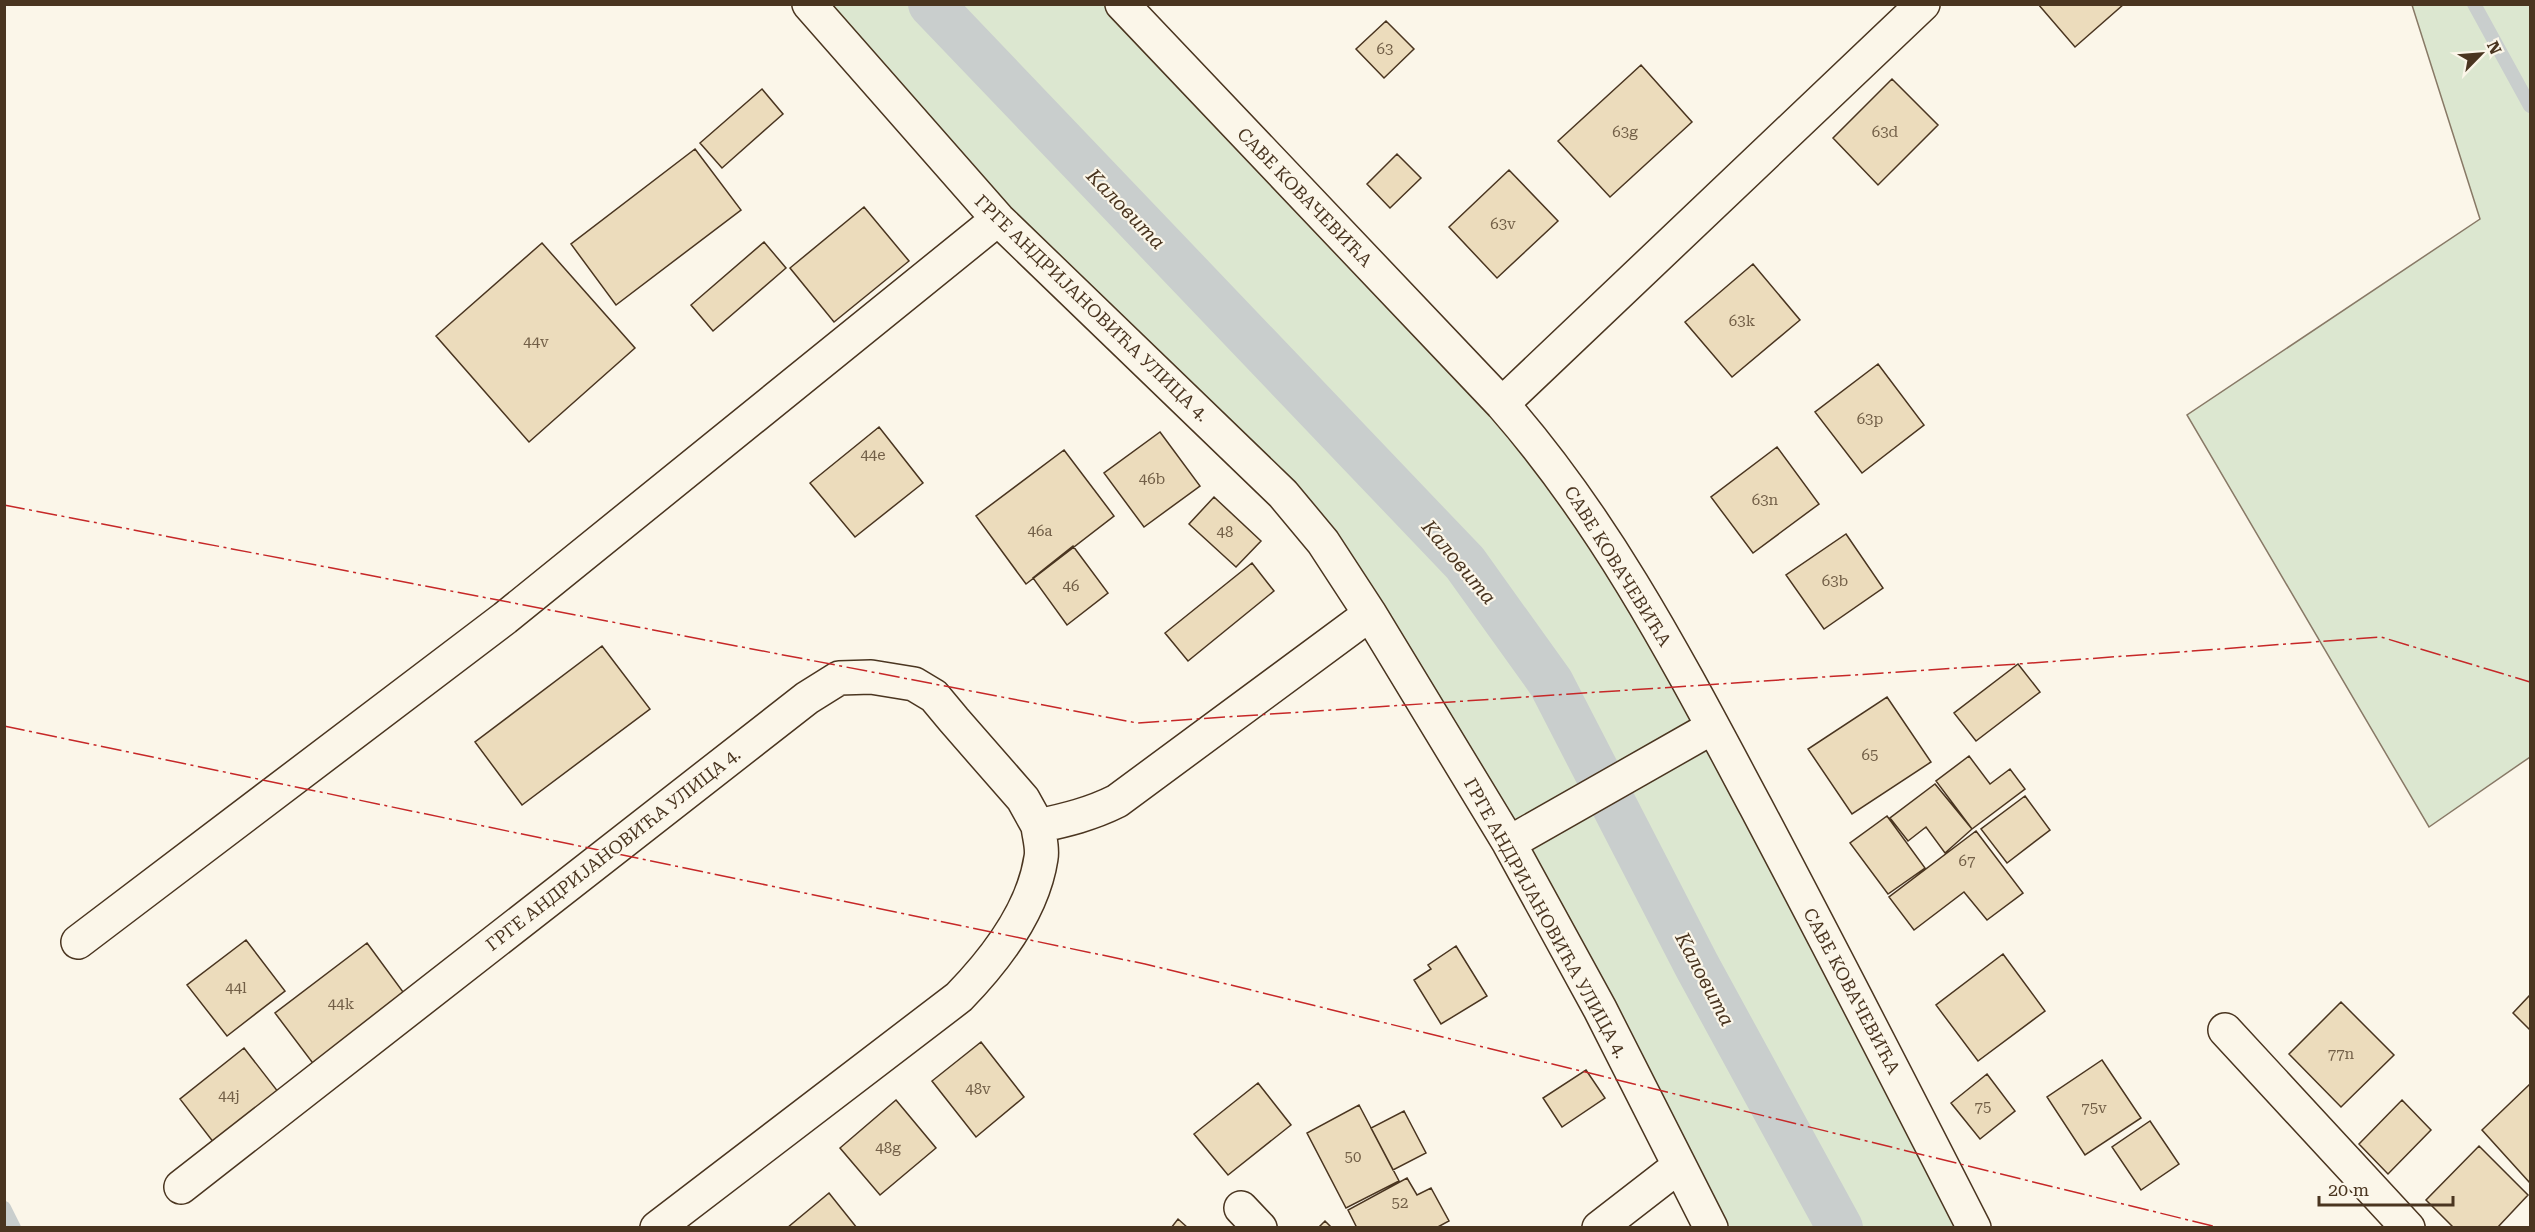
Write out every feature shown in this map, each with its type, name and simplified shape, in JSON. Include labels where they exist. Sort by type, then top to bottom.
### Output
[{"type":"street","name":"ГРГЕ АНДРИЈАНОВИЋА УЛИЦА 4.","points":[[809,4],[998,219],[1283,494],[1323,542],[1370,614],[1509,843],[1600,1010],[1711,1227]]},
{"type":"street","name":"САВЕ КОВАЧЕВИЋА","points":[[1122,4],[1502,404],[1539,446],[1578,498],[1650,611],[1867,1017],[1974,1227]]},
{"type":"street","points":[[1502,404],[1923,4]]},
{"type":"street","points":[[78,942],[505,618],[998,219]]},
{"type":"street","points":[[1038,826],[1075,819],[1117,801],[1370,614]]},
{"type":"street","name":"ГРГЕ АНДРИЈАНОВИЋА УЛИЦА 4.","points":[[181,1187],[807,698],[839,678],[871,677],[914,684],[934,696],[1023,799],[1038,826],[1041,857],[1029,896],[1001,946],[978,977],[959,997],[657,1227]]},
{"type":"street","points":[[1509,843],[1680,748],[1713,727]]},
{"type":"street","points":[[2225,1030],[2408,1227]]},
{"type":"street","points":[[1599,1227],[1679,1166]]},
{"type":"green space","points":[[809,5],[1124,5],[1578,498],[1961,1227],[1711,1227],[1323,542]]},
{"type":"green space","points":[[2412,5],[2530,5],[2530,757],[2429,827],[2187,415],[2480,219]]},
{"type":"building","points":[[2038,4],[2124,4],[2075,47]]},
{"type":"building","points":[[1386,21],[1414,49],[1384,78],[1356,49]]},
{"type":"building","points":[[1641,65],[1692,122],[1610,197],[1558,141]]},
{"type":"building","points":[[1892,79],[1938,125],[1878,185],[1833,138]]},
{"type":"building","points":[[762,89],[783,114],[722,168],[700,143]]},
{"type":"building","points":[[695,149],[741,210],[616,305],[571,244]]},
{"type":"building","points":[[1397,154],[1421,178],[1390,208],[1367,184]]},
{"type":"building","points":[[1509,170],[1558,221],[1497,278],[1449,227]]},
{"type":"building","points":[[864,207],[909,261],[834,322],[790,268]]},
{"type":"building","points":[[764,242],[786,268],[713,331],[691,305]]},
{"type":"building","points":[[542,243],[635,348],[529,442],[436,336]]},
{"type":"building","points":[[1753,264],[1800,320],[1732,377],[1685,322]]},
{"type":"building","points":[[1878,364],[1924,425],[1862,473],[1815,412]]},
{"type":"building","points":[[879,427],[923,483],[855,537],[810,483]]},
{"type":"building","points":[[1160,432],[1200,486],[1144,527],[1104,473]]},
{"type":"building","points":[[1777,447],[1819,504],[1753,553],[1711,497]]},
{"type":"building","points":[[1064,450],[1114,516],[1026,584],[976,516]]},
{"type":"building","points":[[1214,497],[1261,541],[1236,567],[1189,524]]},
{"type":"building","points":[[1846,534],[1883,588],[1824,629],[1786,575]]},
{"type":"building","points":[[1073,546],[1108,593],[1067,625],[1033,578]]},
{"type":"building","points":[[1252,563],[1274,591],[1188,661],[1165,633]]},
{"type":"building","points":[[602,646],[650,709],[522,805],[475,742]]},
{"type":"building","points":[[2018,664],[2040,692],[1976,741],[1954,713]]},
{"type":"building","points":[[1887,697],[1931,762],[1852,814],[1808,749]]},
{"type":"building","points":[[1969,756],[1990,784],[2010,769],[2025,789],[1972,829],[1936,781]]},
{"type":"building","points":[[1935,784],[1972,829],[1945,853],[1926,827],[1908,841],[1890,818]]},
{"type":"building","points":[[2025,796],[2050,830],[2007,863],[1981,829]]},
{"type":"building","points":[[1887,816],[1925,868],[1888,894],[1850,843]]},
{"type":"building","points":[[1976,831],[2023,893],[1987,920],[1964,892],[1914,930],[1889,897]]},
{"type":"building","points":[[246,940],[285,991],[227,1036],[187,985]]},
{"type":"building","points":[[367,943],[406,996],[315,1066],[275,1013]]},
{"type":"building","points":[[1456,946],[1487,996],[1441,1024],[1414,980],[1431,969],[1428,965]]},
{"type":"building","points":[[2003,954],[2045,1011],[1978,1061],[1936,1005]]},
{"type":"building","points":[[2530,995],[2530,1030],[2513,1013]]},
{"type":"building","points":[[2341,1002],[2394,1055],[2341,1107],[2289,1054]]},
{"type":"building","points":[[981,1042],[1024,1097],[976,1137],[932,1081]]},
{"type":"building","points":[[244,1048],[279,1093],[214,1143],[180,1099]]},
{"type":"building","points":[[2102,1060],[2141,1118],[2085,1155],[2047,1097]]},
{"type":"building","points":[[1586,1070],[1605,1098],[1562,1127],[1543,1098]]},
{"type":"building","points":[[1987,1074],[2015,1111],[1980,1139],[1951,1103]]},
{"type":"building","points":[[1258,1083],[1291,1125],[1228,1175],[1194,1134]]},
{"type":"building","points":[[2530,1084],[2530,1183],[2482,1130]]},
{"type":"building","points":[[896,1100],[936,1148],[880,1195],[840,1148]]},
{"type":"building","points":[[2402,1100],[2431,1130],[2388,1174],[2359,1144]]},
{"type":"building","points":[[1359,1105],[1399,1181],[1346,1208],[1307,1133]]},
{"type":"building","points":[[1404,1111],[1426,1153],[1393,1170],[1371,1128]]},
{"type":"building","points":[[2150,1121],[2179,1164],[2141,1190],[2112,1147]]},
{"type":"building","points":[[2479,1146],[2528,1195],[2497,1228],[2454,1228],[2426,1200]]},
{"type":"building","points":[[1407,1178],[1417,1195],[1431,1188],[1449,1221],[1436,1228],[1357,1228],[1348,1210]]},
{"type":"building","points":[[829,1193],[857,1228],[787,1228]]},
{"type":"building","points":[[1178,1219],[1188,1228],[1171,1228]]},
{"type":"building","points":[[1325,1221],[1332,1228],[1318,1228]]},
{"type":"waterway","name":"Каловита","points":[[931,4],[1465,563],[1551,683],[1697,966],[1840,1228]]},
{"type":"waterway","points":[[2474,4],[2530,106]]},
{"type":"waterway","points":[[4,1208],[14,1228]]},
{"type":"power","points":[[4,505],[1137,723],[2018,664],[2381,637],[2530,682]]},
{"type":"power","points":[[4,726],[1145,964],[2221,1228]]}]
